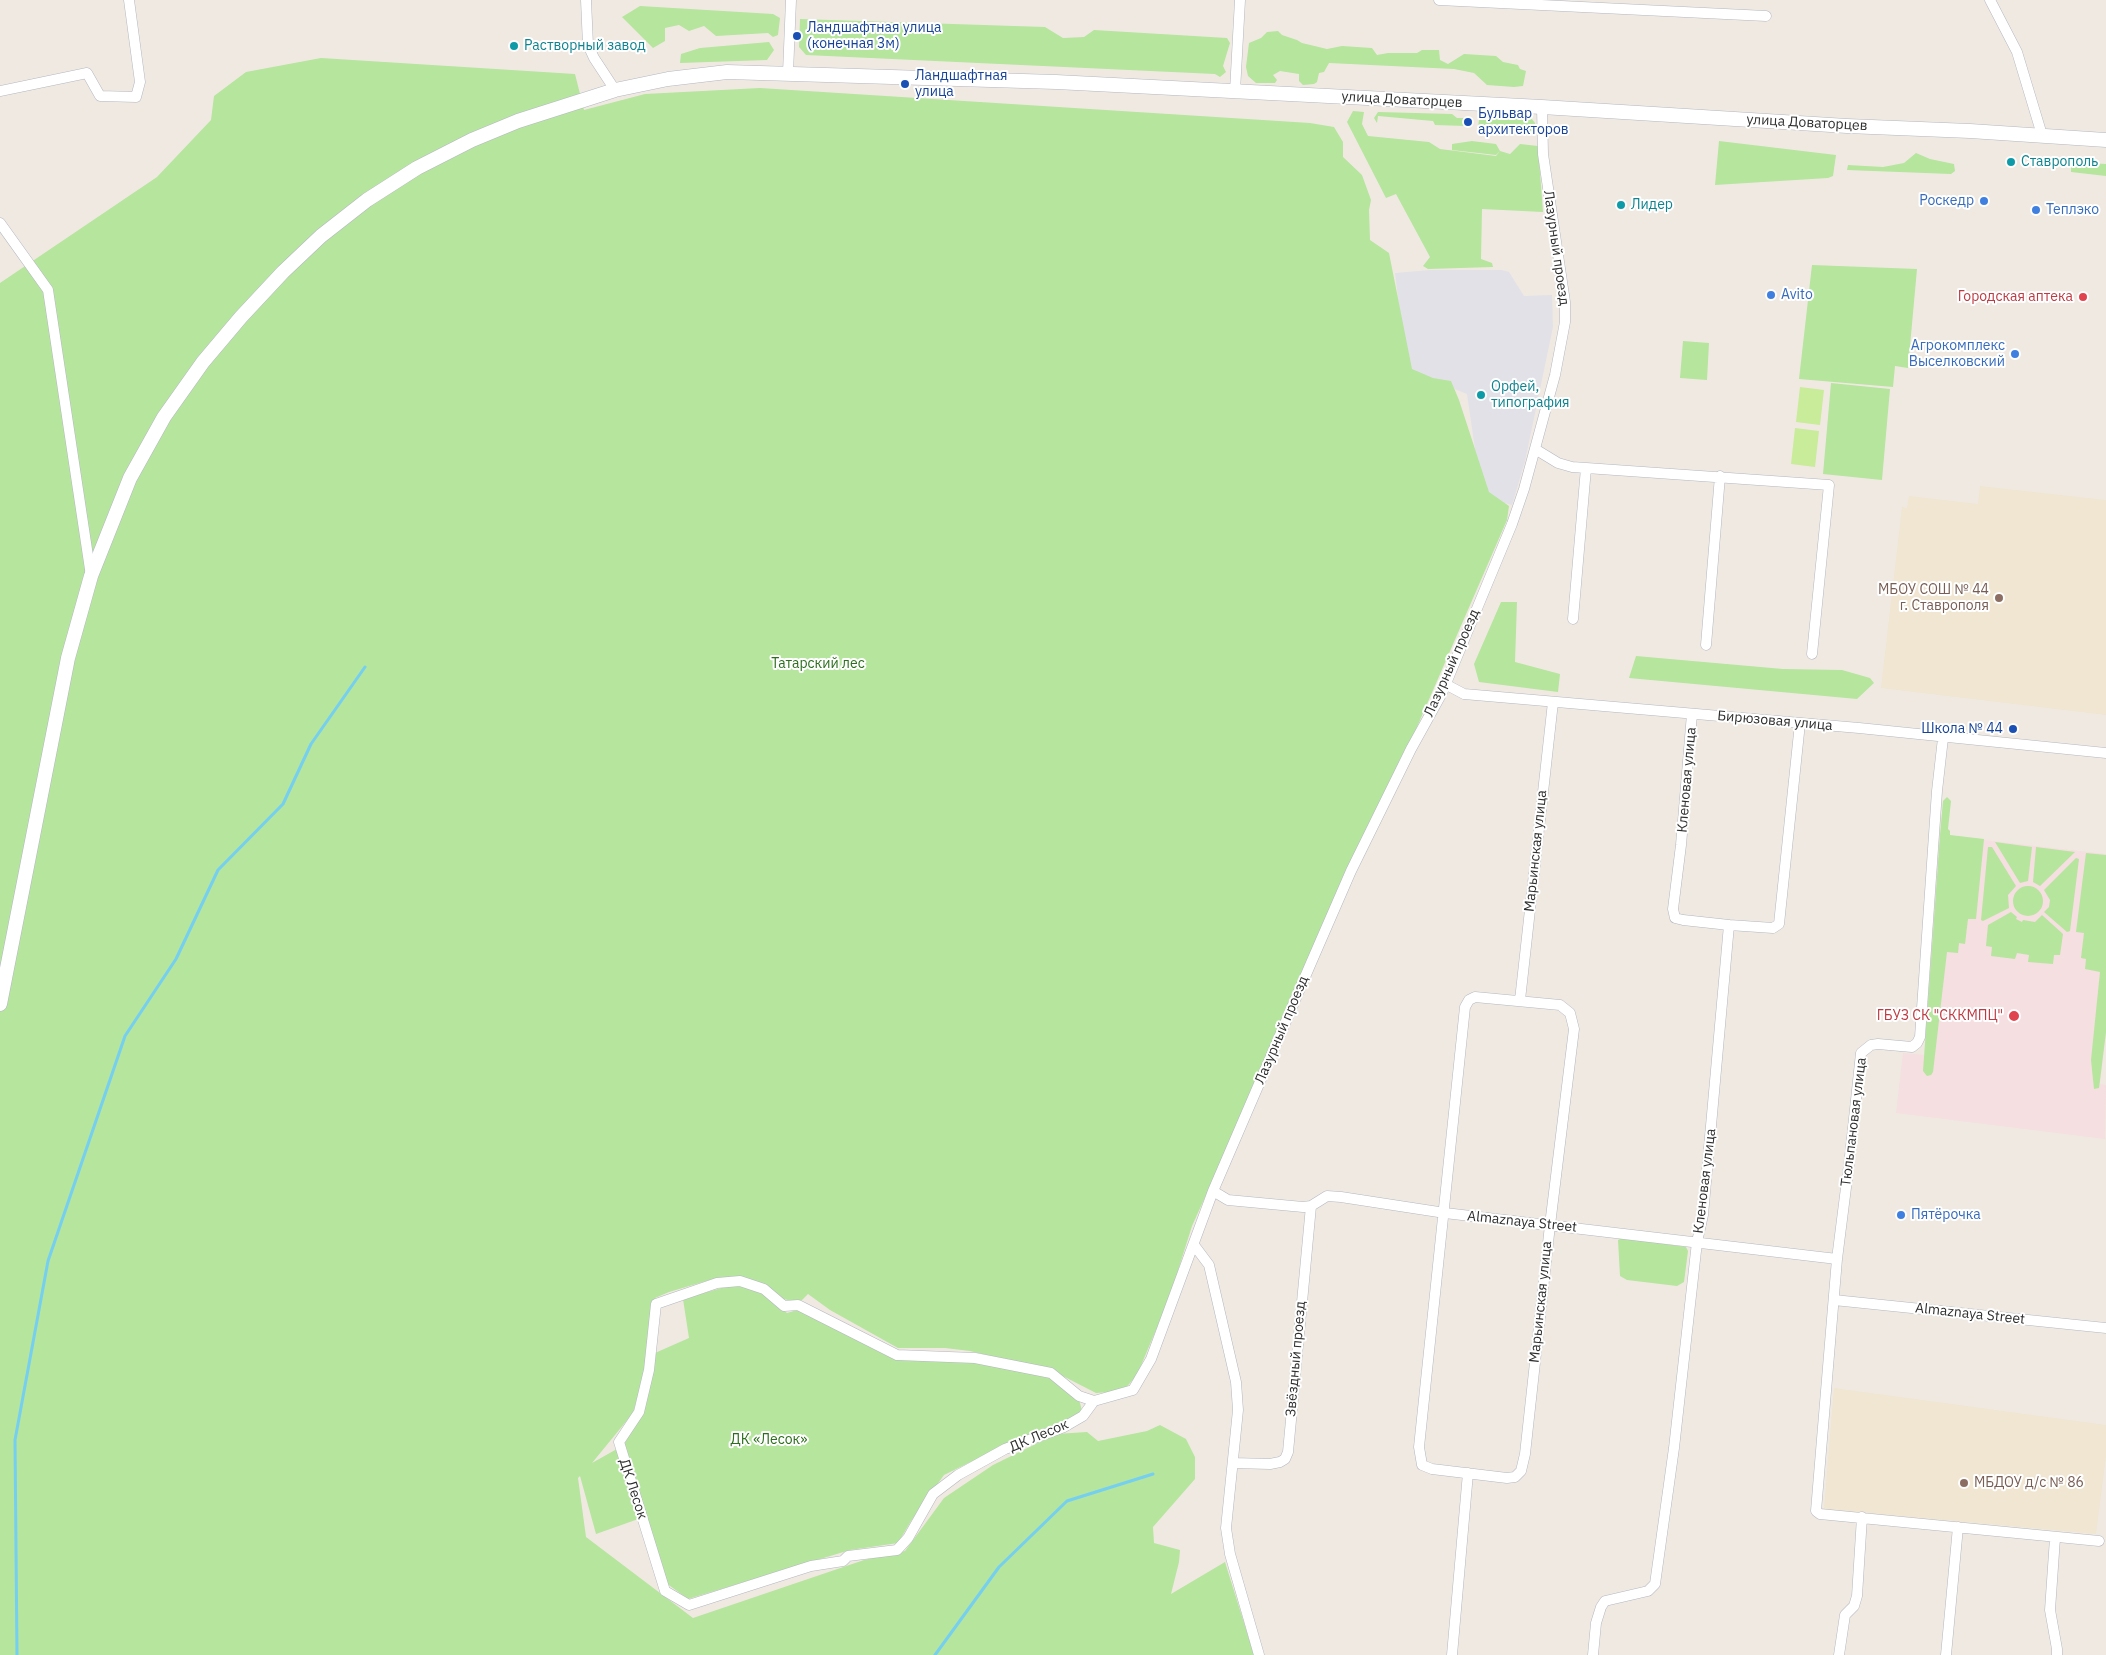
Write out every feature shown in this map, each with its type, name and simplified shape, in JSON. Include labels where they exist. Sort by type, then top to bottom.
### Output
[{"type":"main road","name":"улица Доваторцев","points":[[0,1004],[66,667],[91,576],[130,478],[164,418],[203,362],[241,317],[283,272],[322,236],[367,200],[417,168],[518,121],[615,90],[668,79],[727,72],[1056,82],[1542,107],[2106,140]]},
{"type":"street","points":[[0,91],[87,73],[100,96],[136,97],[140,82],[129,0]]},
{"type":"street","points":[[586,0],[588,45],[594,58],[615,90]]},
{"type":"street","points":[[788,73],[792,0]]},
{"type":"street","points":[[1236,91],[1240,0]]},
{"type":"street","points":[[1439,0],[1766,16]]},
{"type":"street","points":[[1990,0],[2017,52],[2042,135]]},
{"type":"street","name":"Лазурный проезд","points":[[1194,1245],[1213,1191],[1351,871],[1445,684],[1512,524],[1535,448],[1561,347],[1565,312],[1543,154],[1542,107]]},
{"type":"street","points":[[0,223],[48,290],[91,576]]},
{"type":"street","points":[[1535,448],[1558,463],[1586,468],[1829,485],[1812,654]]},
{"type":"street","points":[[1573,619],[1586,468]]},
{"type":"street","points":[[1706,645],[1720,476]]},
{"type":"street","name":"Бирюзовая улица","points":[[1445,684],[1464,694],[1800,723],[2106,753]]},
{"type":"street","name":"Марьинская улица","points":[[1520,1000],[1553,702]]},
{"type":"street","name":"Кленовая улица","points":[[1593,1655],[1596,1623],[1605,1601],[1648,1591],[1655,1584],[1674,1448],[1697,1242],[1703,1214],[1729,925],[1675,918],[1673,909],[1682,845],[1692,714]]},
{"type":"street","points":[[1729,925],[1773,928],[1779,924],[1800,723]]},
{"type":"street","name":"Тюльпановая улица","points":[[1943,738],[1937,792],[1920,1038],[1917,1044],[1912,1047],[1871,1045],[1860,1052],[1850,1156],[1837,1259],[1816,1511],[1820,1514],[2100,1541]]},
{"type":"street","name":"Марьинская улица","points":[[1475,997],[1520,1000],[1560,1005],[1566,1008],[1573,1020],[1574,1029],[1526,1444],[1521,1471],[1515,1477],[1506,1478],[1432,1469],[1422,1465],[1420,1438],[1466,1007],[1469,1000],[1475,997]]},
{"type":"street","name":"Almaznaya Street","points":[[1213,1191],[1228,1200],[1303,1207],[1311,1206],[1327,1196],[1445,1213],[1837,1259]]},
{"type":"street","name":"Звёздный проезд","points":[[1233,1463],[1280,1462],[1288,1452],[1311,1206]]},
{"type":"street","points":[[1094,1401],[1133,1390],[1151,1359],[1194,1245]]},
{"type":"street","points":[[1194,1245],[1209,1265],[1236,1382],[1238,1410],[1226,1528],[1230,1554],[1259,1655]]},
{"type":"street","name":"ДК Лесок","points":[[740,1281],[764,1290],[784,1306],[798,1305],[897,1355],[975,1358],[1051,1372],[1079,1396],[1094,1401],[1083,1416],[1064,1427],[1006,1449],[958,1475],[933,1494],[908,1538],[898,1550],[848,1556],[843,1561],[811,1566],[689,1605],[666,1591],[618,1442],[639,1412],[649,1370],[656,1304],[716,1283],[740,1281]]},
{"type":"street","name":"Almaznaya Street","points":[[1834,1300],[2106,1328]]},
{"type":"street","points":[[1452,1655],[1468,1473]]},
{"type":"street","points":[[1839,1655],[1846,1615],[1854,1606],[1858,1596],[1862,1517]]},
{"type":"street","points":[[1946,1655],[1958,1527]]},
{"type":"street","points":[[2055,1538],[2050,1610],[2057,1655]]},
{"type":"shaded area","points":[[1430,270],[1502,270],[1509,272],[1524,296],[1552,295],[1553,327],[1525,461],[1512,505],[1482,497],[1467,394],[1407,370],[1395,273]]},
{"type":"shaded area","name":"МБОУ СОШ № 44 г. Ставрополя","points":[[1980,486],[2106,500],[2106,715],[1881,688],[1902,507],[1907,508],[1909,496],[1978,504]]},
{"type":"shaded area","points":[[1940,835],[2106,854],[2106,1032],[2100,1084],[2106,1085],[2105,1139],[1896,1113],[1903,1053],[1925,1055]]},
{"type":"shaded area","name":"МБДОУ д/с № 86","points":[[1834,1388],[2106,1425],[2106,1456],[2096,1534],[1824,1509]]},
{"type":"green space","points":[[640,6],[773,14],[780,18],[778,35],[773,37],[768,33],[716,36],[704,26],[689,31],[679,25],[665,28],[665,41],[653,48],[622,17]]},
{"type":"green space","points":[[800,19],[1045,27],[1063,38],[1084,37],[1094,30],[1227,38],[1230,43],[1223,66],[1226,72],[1220,77],[1215,74],[806,55],[799,47]]},
{"type":"green space","points":[[1278,31],[1282,35],[1302,43],[1327,49],[1342,46],[1372,48],[1377,55],[1439,50],[1440,60],[1448,64],[1464,54],[1496,56],[1503,62],[1518,65],[1520,69],[1526,71],[1523,86],[1514,87],[1487,85],[1474,73],[1454,69],[1329,63],[1324,72],[1319,73],[1317,82],[1314,84],[1303,85],[1299,81],[1299,74],[1280,71],[1273,75],[1277,80],[1275,83],[1256,83],[1248,76],[1246,67],[1249,43],[1261,38],[1267,32]]},
{"type":"green space","points":[[769,42],[774,50],[767,60],[680,63],[681,54],[700,48]]},
{"type":"green space","name":"Татарский лес","points":[[321,58],[575,74],[584,110],[645,94],[760,88],[1310,123],[1334,127],[1343,142],[1343,157],[1362,175],[1371,200],[1369,210],[1370,240],[1389,253],[1412,369],[1433,378],[1451,381],[1489,492],[1509,506],[1507,520],[1417,727],[1192,1226],[1169,1299],[1137,1375],[1123,1391],[1096,1393],[1055,1372],[970,1351],[945,1348],[898,1348],[830,1310],[808,1294],[802,1300],[791,1301],[757,1291],[768,1297],[787,1313],[797,1310],[901,1360],[977,1361],[1050,1376],[1079,1399],[1082,1411],[1056,1426],[997,1449],[944,1475],[911,1521],[898,1543],[850,1550],[688,1599],[666,1583],[644,1517],[596,1534],[580,1476],[578,1478],[586,1537],[693,1618],[864,1560],[905,1551],[944,1498],[993,1465],[1056,1434],[1087,1432],[1098,1441],[1147,1431],[1160,1425],[1186,1439],[1195,1457],[1195,1479],[1153,1527],[1154,1543],[1180,1550],[1171,1594],[1225,1562],[1254,1655],[0,1655],[0,283],[157,177],[211,120],[214,96],[246,72]],"holes":[[[713,1279],[732,1285],[683,1299],[689,1338],[655,1353],[644,1404],[624,1445],[592,1463],[633,1413],[648,1360],[655,1298]]]},
{"type":"green space","points":[[1353,111],[1364,112],[1362,124],[1368,136],[1429,142],[1440,149],[1496,156],[1500,151],[1510,154],[1520,144],[1538,146],[1543,212],[1482,209],[1481,259],[1492,263],[1493,267],[1428,269],[1423,266],[1430,257],[1396,194],[1386,198],[1347,122]]},
{"type":"green space","points":[[1378,112],[1452,114],[1457,118],[1467,118],[1466,126],[1435,125],[1433,121],[1378,116],[1377,123],[1374,118]]},
{"type":"green space","points":[[1497,117],[1531,118],[1535,123],[1536,135],[1509,134],[1509,130],[1478,128],[1479,120],[1489,120]]},
{"type":"green space","points":[[1472,141],[1496,144],[1500,151],[1496,155],[1452,150],[1452,144]]},
{"type":"green space","points":[[1719,141],[1836,155],[1833,176],[1828,178],[1715,185]]},
{"type":"green space","points":[[1916,153],[1930,159],[1954,164],[1955,171],[1951,174],[1847,170],[1848,165],[1883,167],[1904,163]]},
{"type":"green space","points":[[2071,162],[2106,164],[2106,176],[2071,172]]},
{"type":"green space","points":[[1812,265],[1917,269],[1908,368],[1895,366],[1893,387],[1799,379]]},
{"type":"green space","points":[[1683,341],[1709,343],[1707,380],[1680,378]]},
{"type":"green space","points":[[1831,383],[1890,389],[1882,480],[1823,474]]},
{"type":"green space","points":[[1800,387],[1824,390],[1820,425],[1796,422]]},
{"type":"green space","points":[[1795,428],[1819,431],[1815,467],[1791,464]]},
{"type":"green space","points":[[1501,602],[1517,602],[1515,662],[1560,674],[1558,692],[1479,682],[1474,664]]},
{"type":"green space","points":[[1636,656],[1783,669],[1842,670],[1870,678],[1874,683],[1857,699],[1629,678]]},
{"type":"green space","points":[[1947,797],[1951,801],[1948,829],[1950,835],[1984,839],[1976,919],[1968,919],[1965,944],[1959,943],[1958,953],[1947,952],[1933,1072],[1927,1076],[1923,1071],[1940,835],[1943,801]]},
{"type":"green space","points":[[1995,842],[2032,847],[2028,881],[2020,883]]},
{"type":"green space","points":[[1988,847],[1992,847],[2016,886],[2008,895],[2009,908],[1983,921],[1981,920]]},
{"type":"green space","points":[[2036,847],[2075,852],[2040,886],[2033,882]]},
{"type":"green space","points":[[2086,853],[2106,855],[2106,1032],[2099,1088],[2094,1089],[2091,1060],[2100,972],[2085,969],[2086,959],[2081,958],[2084,933],[2076,932]]},
{"type":"green space","points":[[2076,858],[2079,859],[2070,931],[2067,932],[2044,912],[2049,907],[2050,900],[2044,890]]},
{"type":"green space","points":[[2028,886],[2039,890],[2043,901],[2039,912],[2028,916],[2017,912],[2013,901],[2017,890]]},
{"type":"green space","points":[[2011,912],[2017,917],[2016,919],[2022,922],[2023,920],[2035,922],[2042,915],[2063,934],[2060,955],[2054,955],[2053,964],[2028,962],[2029,955],[2017,953],[2015,959],[1991,956],[1992,947],[1986,946],[1988,925]]},
{"type":"green space","points":[[1622,1238],[1686,1247],[1688,1251],[1684,1282],[1677,1286],[1627,1280],[1620,1276],[1618,1240]]},
{"type":"waterway","points":[[17,1655],[15,1440],[48,1261],[125,1036],[176,959],[218,870],[283,804],[311,744],[365,667]]},
{"type":"waterway","points":[[935,1655],[999,1567],[1067,1501],[1153,1474]]},
{"type":"place","name":"Ландшафтная улица (конечная 3м)","points":[[797,36]]},
{"type":"place","name":"Растворный завод","points":[[514,46]]},
{"type":"place","name":"Ландшафтная улица","points":[[905,84]]},
{"type":"place","name":"Бульвар архитекторов","points":[[1468,122]]},
{"type":"place","name":"Ставрополь","points":[[2011,162]]},
{"type":"place","name":"Роскедр","points":[[1984,201]]},
{"type":"place","name":"Лидер","points":[[1621,205]]},
{"type":"place","name":"Теплэко","points":[[2036,210]]},
{"type":"place","name":"Avito","points":[[1771,295]]},
{"type":"place","name":"Городская аптека","points":[[2083,297]]},
{"type":"place","name":"Агрокомплекс Выселковский","points":[[2015,354]]},
{"type":"place","name":"Орфей, типография","points":[[1481,395]]},
{"type":"place","name":"МБОУ СОШ № 44 г. Ставрополя","points":[[1999,598]]},
{"type":"place","name":"Школа № 44","points":[[2013,729]]},
{"type":"place","name":"ГБУЗ СК \"СККМПЦ\"","points":[[2014,1016]]},
{"type":"place","name":"Пятёрочка","points":[[1901,1215]]},
{"type":"place","name":"МБДОУ д/с № 86","points":[[1964,1483]]},
{"type":"park label","name":"ДК «Лесок»","points":[[769,1440]]}]
